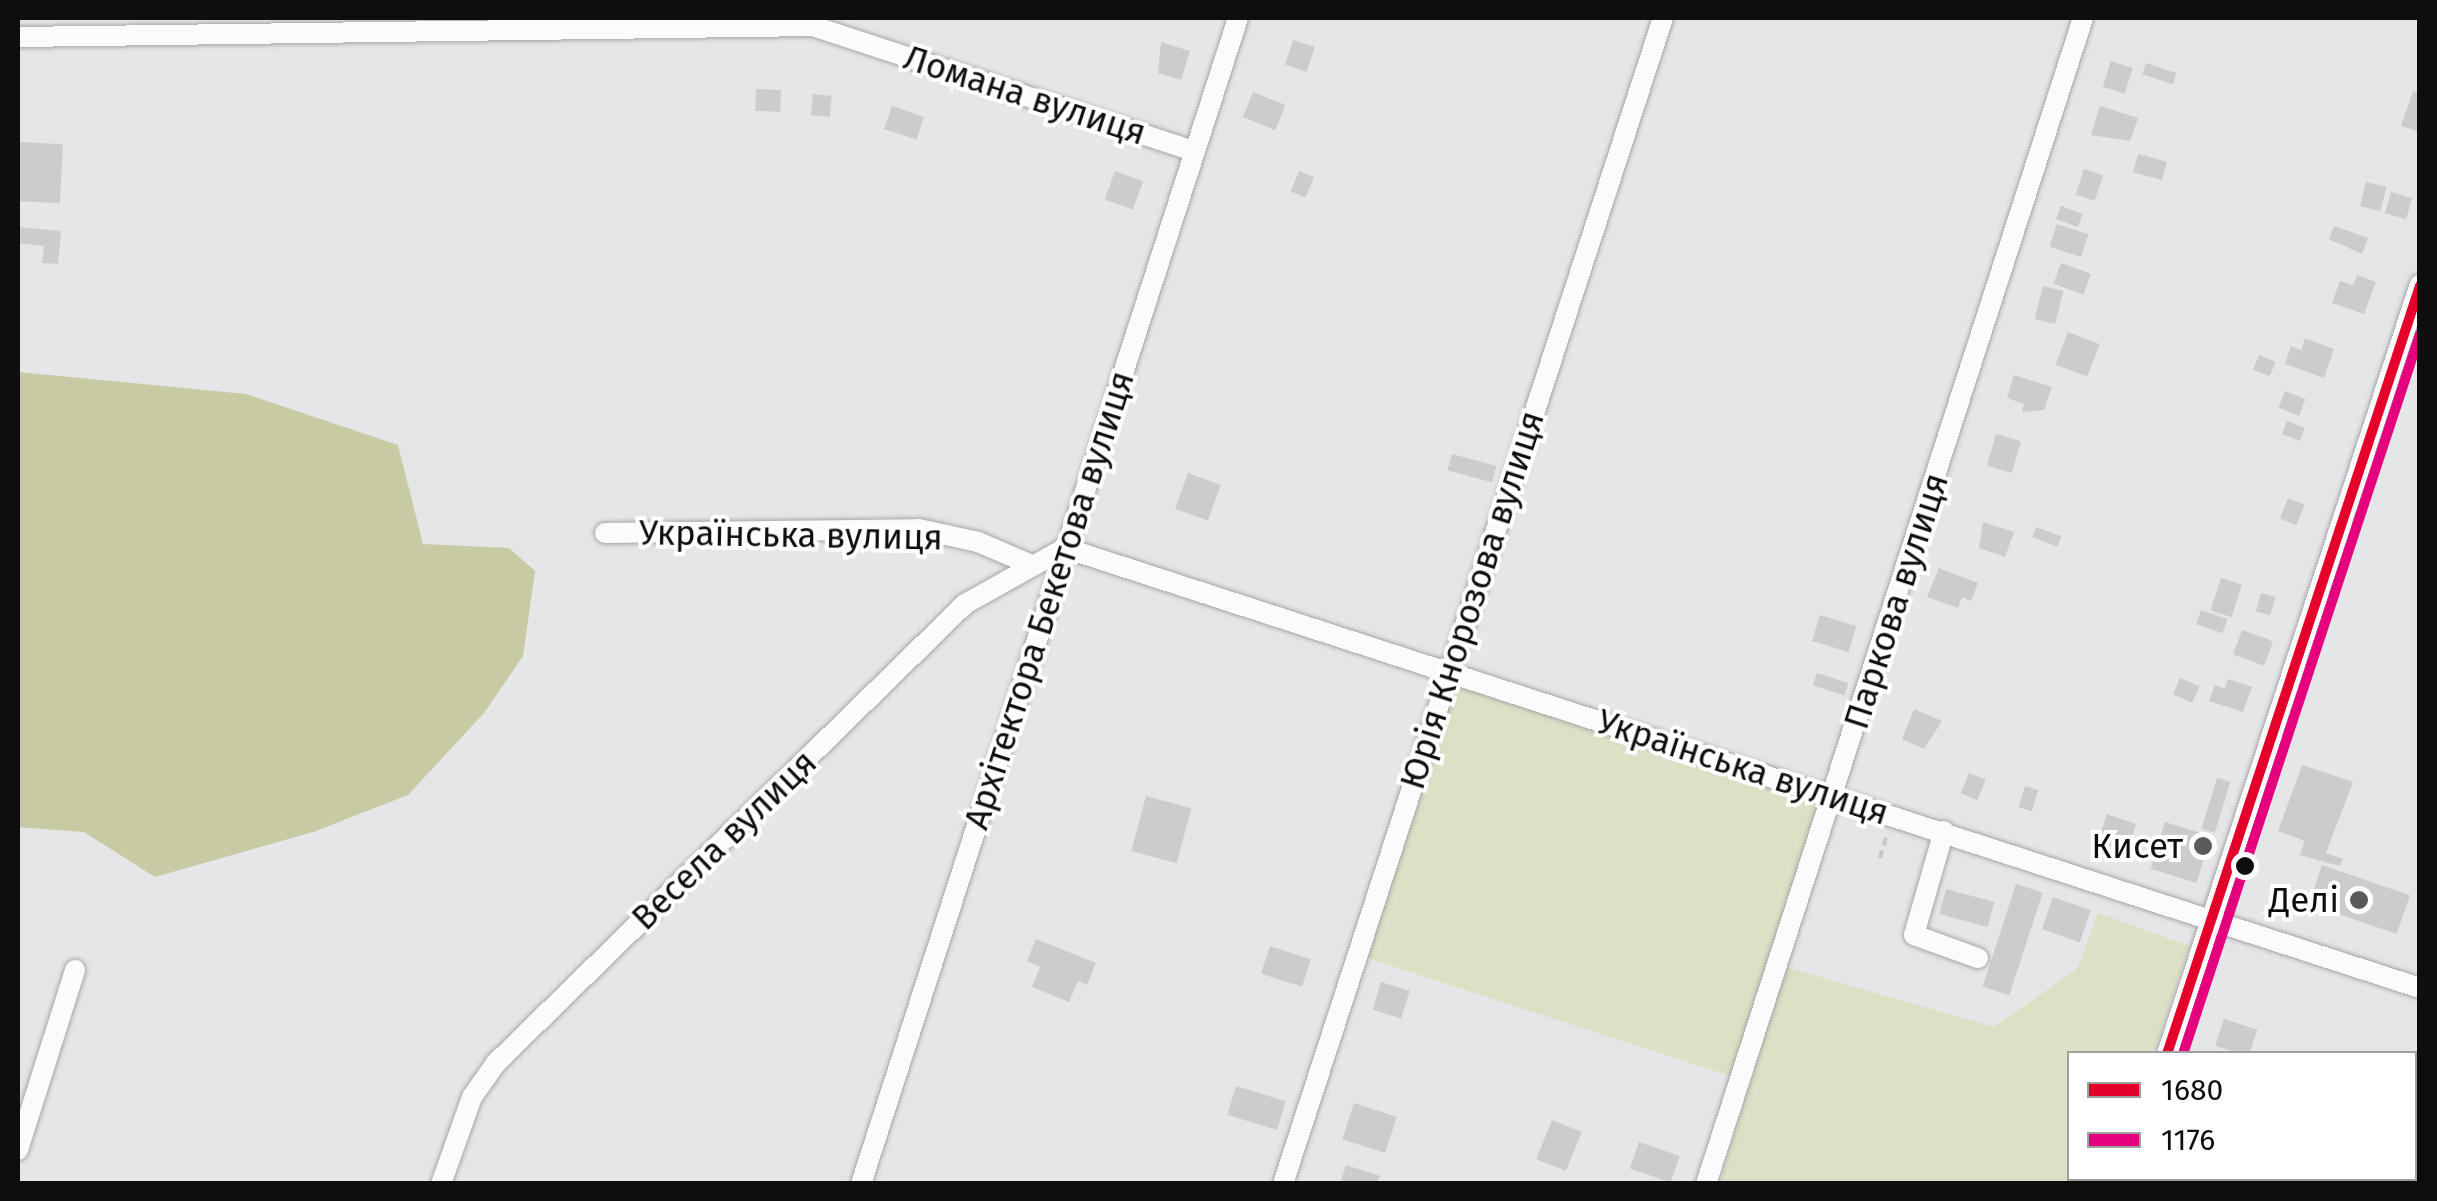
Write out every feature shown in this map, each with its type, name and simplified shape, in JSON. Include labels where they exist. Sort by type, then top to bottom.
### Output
[{"type":"street","name":"Архітектора Бекетова вулиця","points":[[860,1184],[1238,18]]},
{"type":"street","name":"Юрія Кнорозова вулиця","points":[[1284,1184],[1663,18]]},
{"type":"street","name":"Паркова вулиця","points":[[1706,1184],[2084,18]]},
{"type":"street","name":"Ломана вулиця","points":[[18,37],[396,23],[815,22],[1194,151]]},
{"type":"street","points":[[2169,1051],[2420,284]]},
{"type":"street","name":"Українська вулиця","points":[[605,533],[918,529],[978,542],[1032,564]]},
{"type":"street","name":"Українська вулиця","points":[[1065,548],[2420,988]]},
{"type":"street","name":"Весела вулиця","points":[[441,1184],[472,1096],[496,1063],[966,604],[1065,548]]},
{"type":"street","points":[[1944,831],[1914,935],[1978,958]]},
{"type":"street","points":[[18,1150],[75,970]]},
{"type":"green space","points":[[18,372],[246,394],[398,445],[423,544],[509,548],[535,571],[523,656],[484,713],[408,795],[313,832],[155,877],[84,832],[18,827]]},
{"type":"green space","points":[[1453,681],[1823,801],[1733,1077],[1363,957]]},
{"type":"green space","points":[[2098,913],[2190,946],[2155,1051],[2067,1051],[2067,1181],[2112,1183],[1719,1184],[1786,967],[1994,1027],[2077,969]]},
{"type":"building","points":[[1293,40],[1315,47],[1307,72],[1285,65]]},
{"type":"building","points":[[1161,42],[1190,51],[1181,80],[1158,73]]},
{"type":"building","points":[[2111,61],[2133,68],[2125,94],[2103,87]]},
{"type":"building","points":[[2146,63],[2176,73],[2173,84],[2142,74]]},
{"type":"building","points":[[756,89],[781,90],[780,112],[755,111]]},
{"type":"building","points":[[2413,91],[2420,93],[2420,132],[2401,126]]},
{"type":"building","points":[[1253,92],[1285,105],[1275,130],[1243,117]]},
{"type":"building","points":[[813,94],[832,96],[830,117],[811,115]]},
{"type":"building","points":[[892,106],[924,117],[916,140],[884,129]]},
{"type":"building","points":[[2100,106],[2138,118],[2130,141],[2091,135]]},
{"type":"building","points":[[18,142],[63,144],[60,203],[18,201]]},
{"type":"building","points":[[2138,154],[2167,162],[2162,180],[2133,172]]},
{"type":"building","points":[[2084,169],[2103,175],[2095,201],[2076,195]]},
{"type":"building","points":[[1115,171],[1143,181],[1133,209],[1105,199]]},
{"type":"building","points":[[1299,171],[1314,177],[1306,197],[1291,191]]},
{"type":"building","points":[[2366,182],[2386,187],[2380,211],[2360,206]]},
{"type":"building","points":[[2391,192],[2412,198],[2406,219],[2385,213]]},
{"type":"building","points":[[2061,206],[2083,214],[2078,227],[2056,219]]},
{"type":"building","points":[[2057,224],[2088,234],[2081,257],[2050,247]]},
{"type":"building","points":[[2334,226],[2368,238],[2362,254],[2329,239]]},
{"type":"building","points":[[18,227],[61,231],[58,264],[42,263],[44,246],[18,243]]},
{"type":"building","points":[[2061,263],[2091,274],[2084,295],[2053,284]]},
{"type":"building","points":[[2357,275],[2376,282],[2364,314],[2332,303],[2340,281],[2353,285]]},
{"type":"building","points":[[2043,286],[2063,291],[2055,324],[2035,319]]},
{"type":"building","points":[[2068,332],[2100,344],[2087,377],[2055,365]]},
{"type":"building","points":[[2305,338],[2334,349],[2324,378],[2285,364],[2291,346],[2301,350]]},
{"type":"building","points":[[2259,355],[2276,362],[2270,377],[2253,370]]},
{"type":"building","points":[[2014,375],[2052,387],[2044,410],[2022,412],[2024,404],[2007,398]]},
{"type":"building","points":[[2285,391],[2306,399],[2299,416],[2279,408]]},
{"type":"building","points":[[2287,421],[2305,428],[2300,441],[2282,434]]},
{"type":"building","points":[[1996,434],[2021,441],[2012,473],[1987,466]]},
{"type":"building","points":[[1452,454],[1496,466],[1492,482],[1448,470]]},
{"type":"building","points":[[1188,473],[1221,485],[1208,521],[1175,509]]},
{"type":"building","points":[[2288,498],[2305,505],[2296,525],[2280,518]]},
{"type":"building","points":[[1983,522],[2014,532],[2005,557],[1979,548]]},
{"type":"building","points":[[2036,527],[2061,536],[2058,547],[2032,537]]},
{"type":"building","points":[[1939,568],[1978,583],[1971,601],[1962,597],[1958,608],[1927,597]]},
{"type":"building","points":[[2221,578],[2242,585],[2231,617],[2210,610]]},
{"type":"building","points":[[2261,593],[2275,597],[2270,615],[2256,611]]},
{"type":"building","points":[[2201,610],[2227,619],[2223,633],[2196,624]]},
{"type":"building","points":[[1820,615],[1856,626],[1848,652],[1812,641]]},
{"type":"building","points":[[2242,630],[2273,641],[2264,666],[2233,654]]},
{"type":"building","points":[[1817,673],[1848,683],[1844,696],[1813,685]]},
{"type":"building","points":[[2180,678],[2199,686],[2192,703],[2173,695]]},
{"type":"building","points":[[2228,679],[2252,687],[2243,712],[2209,701],[2215,685],[2225,689]]},
{"type":"building","points":[[1914,709],[1942,721],[1924,749],[1902,739]]},
{"type":"building","points":[[2302,765],[2353,782],[2326,853],[2343,859],[2340,866],[2300,855],[2305,841],[2278,831]]},
{"type":"building","points":[[1969,773],[1986,780],[1977,800],[1961,793]]},
{"type":"building","points":[[2217,778],[2230,782],[2215,833],[2202,829]]},
{"type":"building","points":[[2025,786],[2038,790],[2032,811],[2019,807]]},
{"type":"building","points":[[1146,796],[1191,808],[1177,863],[1131,851]]},
{"type":"building","points":[[2107,814],[2136,824],[2127,852],[2098,841]]},
{"type":"building","points":[[2165,822],[2211,836],[2197,883],[2151,869]]},
{"type":"building","name":"Делі","points":[[2322,865],[2410,895],[2397,934],[2309,904]]},
{"type":"building","points":[[2016,884],[2043,893],[2009,995],[1983,987]]},
{"type":"building","points":[[1946,889],[1994,902],[1988,927],[1939,914]]},
{"type":"building","points":[[2053,897],[2091,910],[2080,942],[2042,929]]},
{"type":"building","points":[[1036,939],[1096,963],[1087,985],[1078,981],[1069,1002],[1032,987],[1040,967],[1027,961]]},
{"type":"building","points":[[1270,946],[1311,959],[1302,987],[1261,974]]},
{"type":"building","points":[[1381,982],[1410,991],[1401,1019],[1373,1010]]},
{"type":"building","points":[[2224,1019],[2257,1030],[2250,1051],[2215,1046]]},
{"type":"building","points":[[1236,1086],[1286,1101],[1277,1130],[1227,1115]]},
{"type":"building","points":[[1354,1103],[1397,1117],[1385,1153],[1342,1139]]},
{"type":"building","points":[[1552,1120],[1582,1132],[1566,1171],[1536,1159]]},
{"type":"building","points":[[1639,1142],[1680,1156],[1671,1182],[1630,1168]]},
{"type":"building","points":[[1346,1165],[1380,1176],[1377,1184],[1340,1184]]},
{"type":"transit line","name":"1680","points":[[2168,1051],[2420,286]]},
{"type":"transit line","name":"1176","points":[[2184,1051],[2420,334]]},
{"type":"place","name":"Кисет","points":[[2203,846]]},
{"type":"place","name":"Делі","points":[[2359,900]]}]
